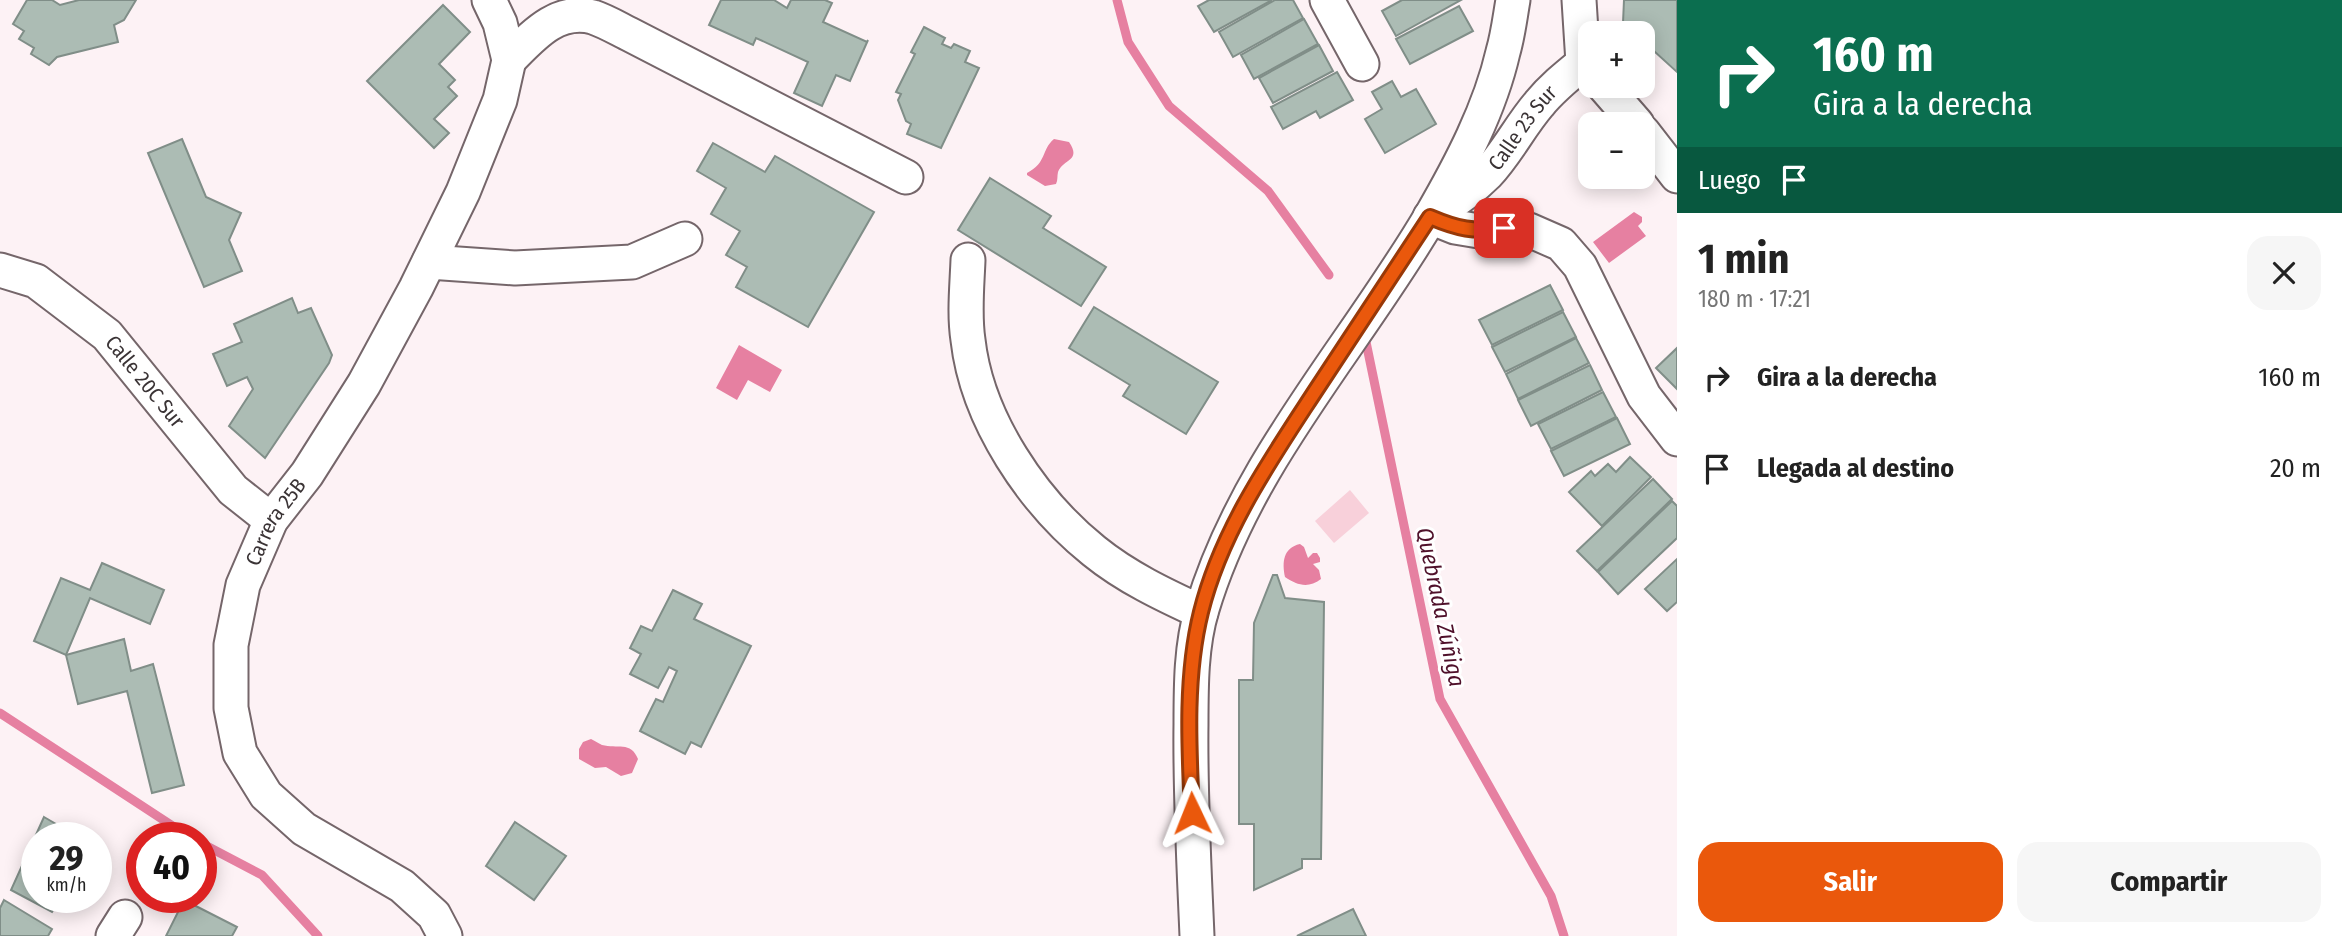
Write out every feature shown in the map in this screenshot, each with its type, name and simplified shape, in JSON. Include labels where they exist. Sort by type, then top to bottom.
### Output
[{"type":"street","points":[[489,0],[500,23],[509,60]]},
{"type":"street","points":[[1327,0],[1362,64]]},
{"type":"street","points":[[1197,936],[1190,764],[1191,678],[1201,612],[1220,556],[1266,468],[1430,217],[1463,155],[1486,106],[1503,53],[1513,0]]},
{"type":"street","points":[[1579,0],[1583,21]]},
{"type":"street","points":[[509,60],[545,25],[567,15],[593,18],[906,177]]},
{"type":"street","name":"Carrera 25B","points":[[445,936],[434,915],[402,886],[304,829],[266,795],[240,753],[231,708],[231,645],[243,585],[271,520],[307,474],[363,384],[429,262],[463,192],[500,100],[509,60]]},
{"type":"street","name":"Calle 23 Sur","points":[[1430,217],[1464,195],[1489,172],[1538,105],[1558,83],[1578,78]]},
{"type":"street","points":[[1614,98],[1626,112]]},
{"type":"street","points":[[1655,148],[1677,176]]},
{"type":"street","points":[[1430,217],[1455,228],[1479,231],[1504,228],[1529,230],[1561,244],[1580,266],[1644,396],[1677,439]]},
{"type":"street","points":[[429,262],[516,268],[632,262],[685,239]]},
{"type":"street","points":[[968,260],[967,339],[975,378],[991,418],[1018,468],[1057,518],[1096,553],[1151,589],[1201,612]]},
{"type":"street","name":"Calle 20C Sur","points":[[0,270],[36,281],[107,335],[233,491],[271,520]]},
{"type":"shaded area","points":[[1054,139],[1069,142],[1073,156],[1060,168],[1056,184],[1045,186],[1027,173],[1038,165]]},
{"type":"shaded area","points":[[1634,212],[1642,217],[1638,226],[1646,236],[1609,263],[1593,242]]},
{"type":"shaded area","points":[[739,345],[782,370],[770,392],[748,380],[737,400],[716,388]]},
{"type":"shaded area","points":[[1350,490],[1369,513],[1334,543],[1315,521]]},
{"type":"shaded area","points":[[1300,544],[1308,558],[1317,553],[1320,558],[1320,562],[1313,564],[1319,570],[1321,579],[1312,584],[1298,584],[1285,577],[1285,556],[1290,549]]},
{"type":"shaded area","points":[[591,739],[602,745],[632,750],[638,759],[632,773],[621,776],[606,767],[595,768],[579,759],[579,749],[583,742]]},
{"type":"building","points":[[27,0],[52,0],[60,5],[79,0],[136,0],[124,20],[114,25],[118,42],[57,57],[49,65],[31,54],[34,48],[19,39],[24,31],[13,24]]},
{"type":"building","points":[[721,0],[774,0],[787,8],[791,0],[825,0],[832,3],[823,22],[867,42],[868,40],[850,81],[836,75],[822,106],[794,93],[808,62],[756,38],[753,45],[709,25]]},
{"type":"building","points":[[1209,0],[1272,0],[1214,32],[1198,6]]},
{"type":"building","points":[[1275,0],[1293,0],[1303,18],[1233,57],[1219,32]]},
{"type":"building","points":[[1402,0],[1461,0],[1396,36],[1382,11]]},
{"type":"building","points":[[1624,0],[1677,0],[1677,72],[1655,52],[1655,21],[1623,21]]},
{"type":"building","points":[[443,5],[470,32],[439,64],[455,80],[448,87],[457,96],[434,119],[449,133],[434,148],[367,81]]},
{"type":"building","points":[[1459,6],[1473,31],[1410,64],[1396,39]]},
{"type":"building","points":[[1304,19],[1318,44],[1254,79],[1241,55]]},
{"type":"building","points":[[924,27],[945,38],[942,44],[951,48],[954,44],[970,51],[965,62],[979,68],[941,148],[907,134],[911,124],[906,121],[898,100],[901,94],[896,92],[915,54],[911,52]]},
{"type":"building","points":[[1319,45],[1333,71],[1273,103],[1259,78]]},
{"type":"building","points":[[1337,72],[1353,100],[1320,118],[1316,111],[1283,129],[1271,107]]},
{"type":"building","points":[[1392,81],[1401,97],[1416,89],[1436,124],[1385,153],[1365,119],[1382,109],[1372,92]]},
{"type":"building","points":[[182,139],[206,197],[241,213],[229,240],[242,271],[204,287],[148,153]]},
{"type":"building","points":[[713,143],[765,172],[775,156],[874,212],[808,327],[736,287],[747,267],[726,255],[740,231],[711,214],[726,188],[697,171]]},
{"type":"building","points":[[990,178],[1051,216],[1043,228],[1106,267],[1081,306],[958,230]]},
{"type":"building","points":[[1550,285],[1563,310],[1492,345],[1479,320]]},
{"type":"building","points":[[292,298],[298,313],[311,308],[332,355],[265,458],[229,426],[253,389],[247,377],[227,386],[213,354],[242,342],[234,324]]},
{"type":"building","points":[[1094,307],[1218,382],[1186,434],[1123,396],[1130,385],[1069,348]]},
{"type":"building","points":[[1563,312],[1576,337],[1505,372],[1492,347]]},
{"type":"building","points":[[1576,338],[1589,363],[1518,399],[1506,374]]},
{"type":"building","points":[[1677,348],[1677,389],[1656,368]]},
{"type":"building","points":[[1590,365],[1602,390],[1531,426],[1518,400]]},
{"type":"building","points":[[1603,392],[1616,417],[1551,449],[1538,424]]},
{"type":"building","points":[[1617,418],[1630,444],[1564,476],[1551,451]]},
{"type":"building","points":[[1630,457],[1651,477],[1602,526],[1569,492],[1591,471],[1595,476],[1608,464],[1616,472]]},
{"type":"building","points":[[1653,479],[1672,499],[1597,571],[1577,551]]},
{"type":"building","points":[[1672,501],[1677,506],[1677,538],[1618,594],[1598,572]]},
{"type":"building","points":[[1677,559],[1677,602],[1667,611],[1645,589]]},
{"type":"building","points":[[102,563],[164,590],[150,624],[90,598],[66,655],[34,641],[61,578],[90,590]]},
{"type":"building","points":[[1273,575],[1277,575],[1285,598],[1324,602],[1321,859],[1302,859],[1302,868],[1254,890],[1254,824],[1239,824],[1239,680],[1253,680],[1254,623]]},
{"type":"building","points":[[673,590],[702,604],[694,619],[751,646],[701,747],[691,742],[685,754],[640,731],[656,699],[663,702],[677,671],[669,667],[658,688],[630,674],[641,654],[630,648],[641,626],[652,631]]},
{"type":"building","points":[[124,639],[131,671],[153,664],[184,785],[152,793],[127,691],[78,704],[66,655]]},
{"type":"building","points":[[515,822],[566,856],[534,900],[486,866]]},
{"type":"building","points":[[21,868],[21,895],[11,890]]},
{"type":"building","points":[[4,900],[21,910],[21,913],[52,929],[48,936],[0,936],[0,908]]},
{"type":"building","points":[[1353,909],[1366,936],[1297,936]]},
{"type":"building","points":[[178,913],[210,913],[237,927],[232,936],[166,936]]},
{"type":"waterway","name":"Quebrada Zúñiga","points":[[1117,0],[1128,42],[1169,106],[1268,191],[1329,275]]},
{"type":"waterway","name":"Quebrada Zúñiga","points":[[1366,342],[1440,699],[1551,896],[1564,936]]},
{"type":"waterway","points":[[0,713],[167,822]]},
{"type":"waterway","points":[[217,851],[262,875],[318,936]]},
{"type":"route","points":[[1192,813],[1191,678],[1201,612],[1220,556],[1249,498],[1278,448],[1430,217],[1455,228],[1479,231],[1504,228]]}]
